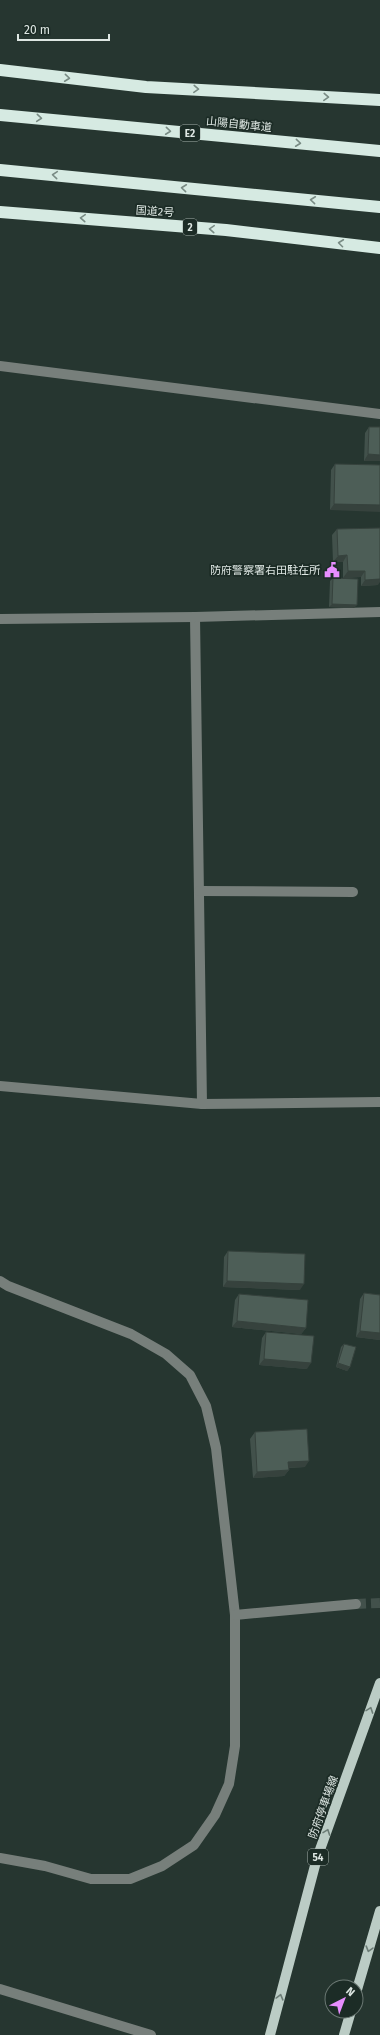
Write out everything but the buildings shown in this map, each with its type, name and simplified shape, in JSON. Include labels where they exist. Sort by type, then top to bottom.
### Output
[{"type":"highway","points":[[0,70],[146,86],[380,100]]},
{"type":"highway","name":"山陽自動車道","points":[[0,115],[380,151]]},
{"type":"highway","points":[[0,170],[380,207]]},
{"type":"highway","name":"国道2号","points":[[0,212],[226,230],[380,248]]},
{"type":"main road","name":"防府停車場線","points":[[270,2035],[317,1858],[380,1683]]},
{"type":"main road","points":[[360,1979],[380,1912]]},
{"type":"main road","points":[[344,2035],[349,2019]]},
{"type":"street","points":[[0,366],[380,414]]},
{"type":"street","points":[[0,619],[195,617],[380,612]]},
{"type":"street","points":[[195,617],[202,1104]]},
{"type":"street","points":[[199,891],[353,892]]},
{"type":"street","points":[[0,1086],[202,1104],[380,1102]]},
{"type":"street","points":[[0,1280],[8,1286],[131,1334],[166,1354],[190,1375],[206,1406],[216,1448],[235,1615],[236,1746],[229,1784],[215,1815],[194,1845],[162,1866],[130,1879],[91,1879],[45,1866],[0,1858]]},
{"type":"street","points":[[235,1615],[356,1604]]},
{"type":"street","points":[[0,1989],[151,2035]]},
{"type":"tunnel","points":[[356,1604],[380,1603]]},
{"type":"place","name":"防府警察署右田駐在所","points":[[332,570]]}]
